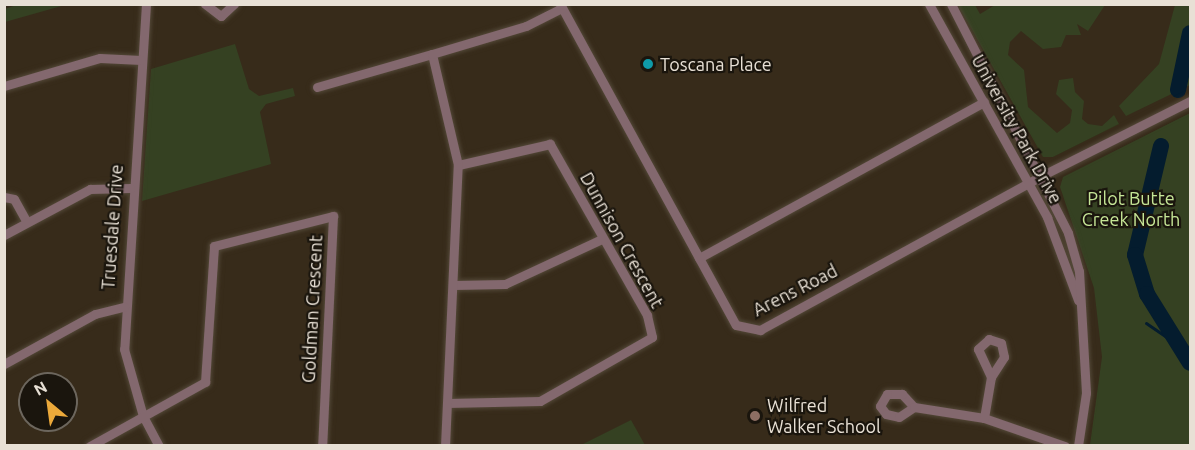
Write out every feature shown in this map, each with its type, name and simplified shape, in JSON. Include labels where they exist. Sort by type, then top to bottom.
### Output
[{"type":"street","name":"Truesdale Drive","points":[[146,4],[130,188],[123,307],[124,348],[143,416],[159,446]]},
{"type":"street","points":[[206,4],[221,16],[234,4]]},
{"type":"street","name":"University Park Drive","points":[[929,4],[1029,182],[1081,308]]},
{"type":"street","name":"University Park Drive","points":[[951,4],[1042,175],[1068,232],[1081,308],[1086,393],[1078,446]]},
{"type":"street","points":[[317,87],[526,26],[561,6]]},
{"type":"street","name":"Arens Road","points":[[561,6],[736,326],[760,330],[1042,175],[1191,101]]},
{"type":"street","points":[[432,54],[458,165],[445,446]]},
{"type":"street","points":[[4,86],[100,58],[141,60]]},
{"type":"street","points":[[699,258],[984,102]]},
{"type":"street","name":"Dunnison Crescent","points":[[447,403],[540,401],[652,337],[647,315],[550,144],[458,165]]},
{"type":"street","points":[[4,235],[90,189],[130,188]]},
{"type":"street","points":[[4,197],[14,199],[27,222]]},
{"type":"street","name":"Goldman Crescent","points":[[143,416],[206,382],[214,246],[333,216],[322,446]]},
{"type":"street","points":[[454,285],[505,284],[602,239]]},
{"type":"street","points":[[4,364],[95,314],[123,307]]},
{"type":"street","points":[[984,418],[991,377]]},
{"type":"street","points":[[914,407],[984,418],[1065,446]]},
{"type":"street","points":[[90,446],[143,416]]},
{"type":"green space","points":[[19,4],[65,5],[5,22],[5,9]]},
{"type":"green space","points":[[958,5],[975,5],[980,14],[995,5],[1105,5],[1088,31],[1077,24],[1081,35],[1066,35],[1061,47],[1043,49],[1021,31],[1010,42],[1008,55],[1024,70],[1028,107],[1057,133],[1070,123],[1072,110],[1056,94],[1059,80],[1073,78],[1075,92],[1084,101],[1082,119],[1088,124],[1102,126],[1114,115],[1119,124],[1053,157],[1043,157]]},
{"type":"green space","points":[[1175,5],[1190,5],[1190,85],[1126,116],[1119,106],[1159,64]]},
{"type":"green space","points":[[235,44],[249,89],[259,96],[293,88],[295,96],[266,104],[260,112],[271,164],[142,201],[151,69]]},
{"type":"green space","name":"Pilot Butte Creek North","points":[[1190,113],[1190,445],[1090,445],[1102,357],[1094,288],[1060,187],[1063,177]]},
{"type":"green space","points":[[631,420],[645,445],[581,445]]},
{"type":"waterway","points":[[1178,90],[1190,33]]},
{"type":"waterway","points":[[1161,146],[1135,255],[1147,294],[1190,363]]},
{"type":"waterway","points":[[1146,323],[1181,347]]},
{"type":"place","name":"Toscana Place","points":[[648,64]]},
{"type":"place","name":"Wilfred Walker School","points":[[755,416]]}]
